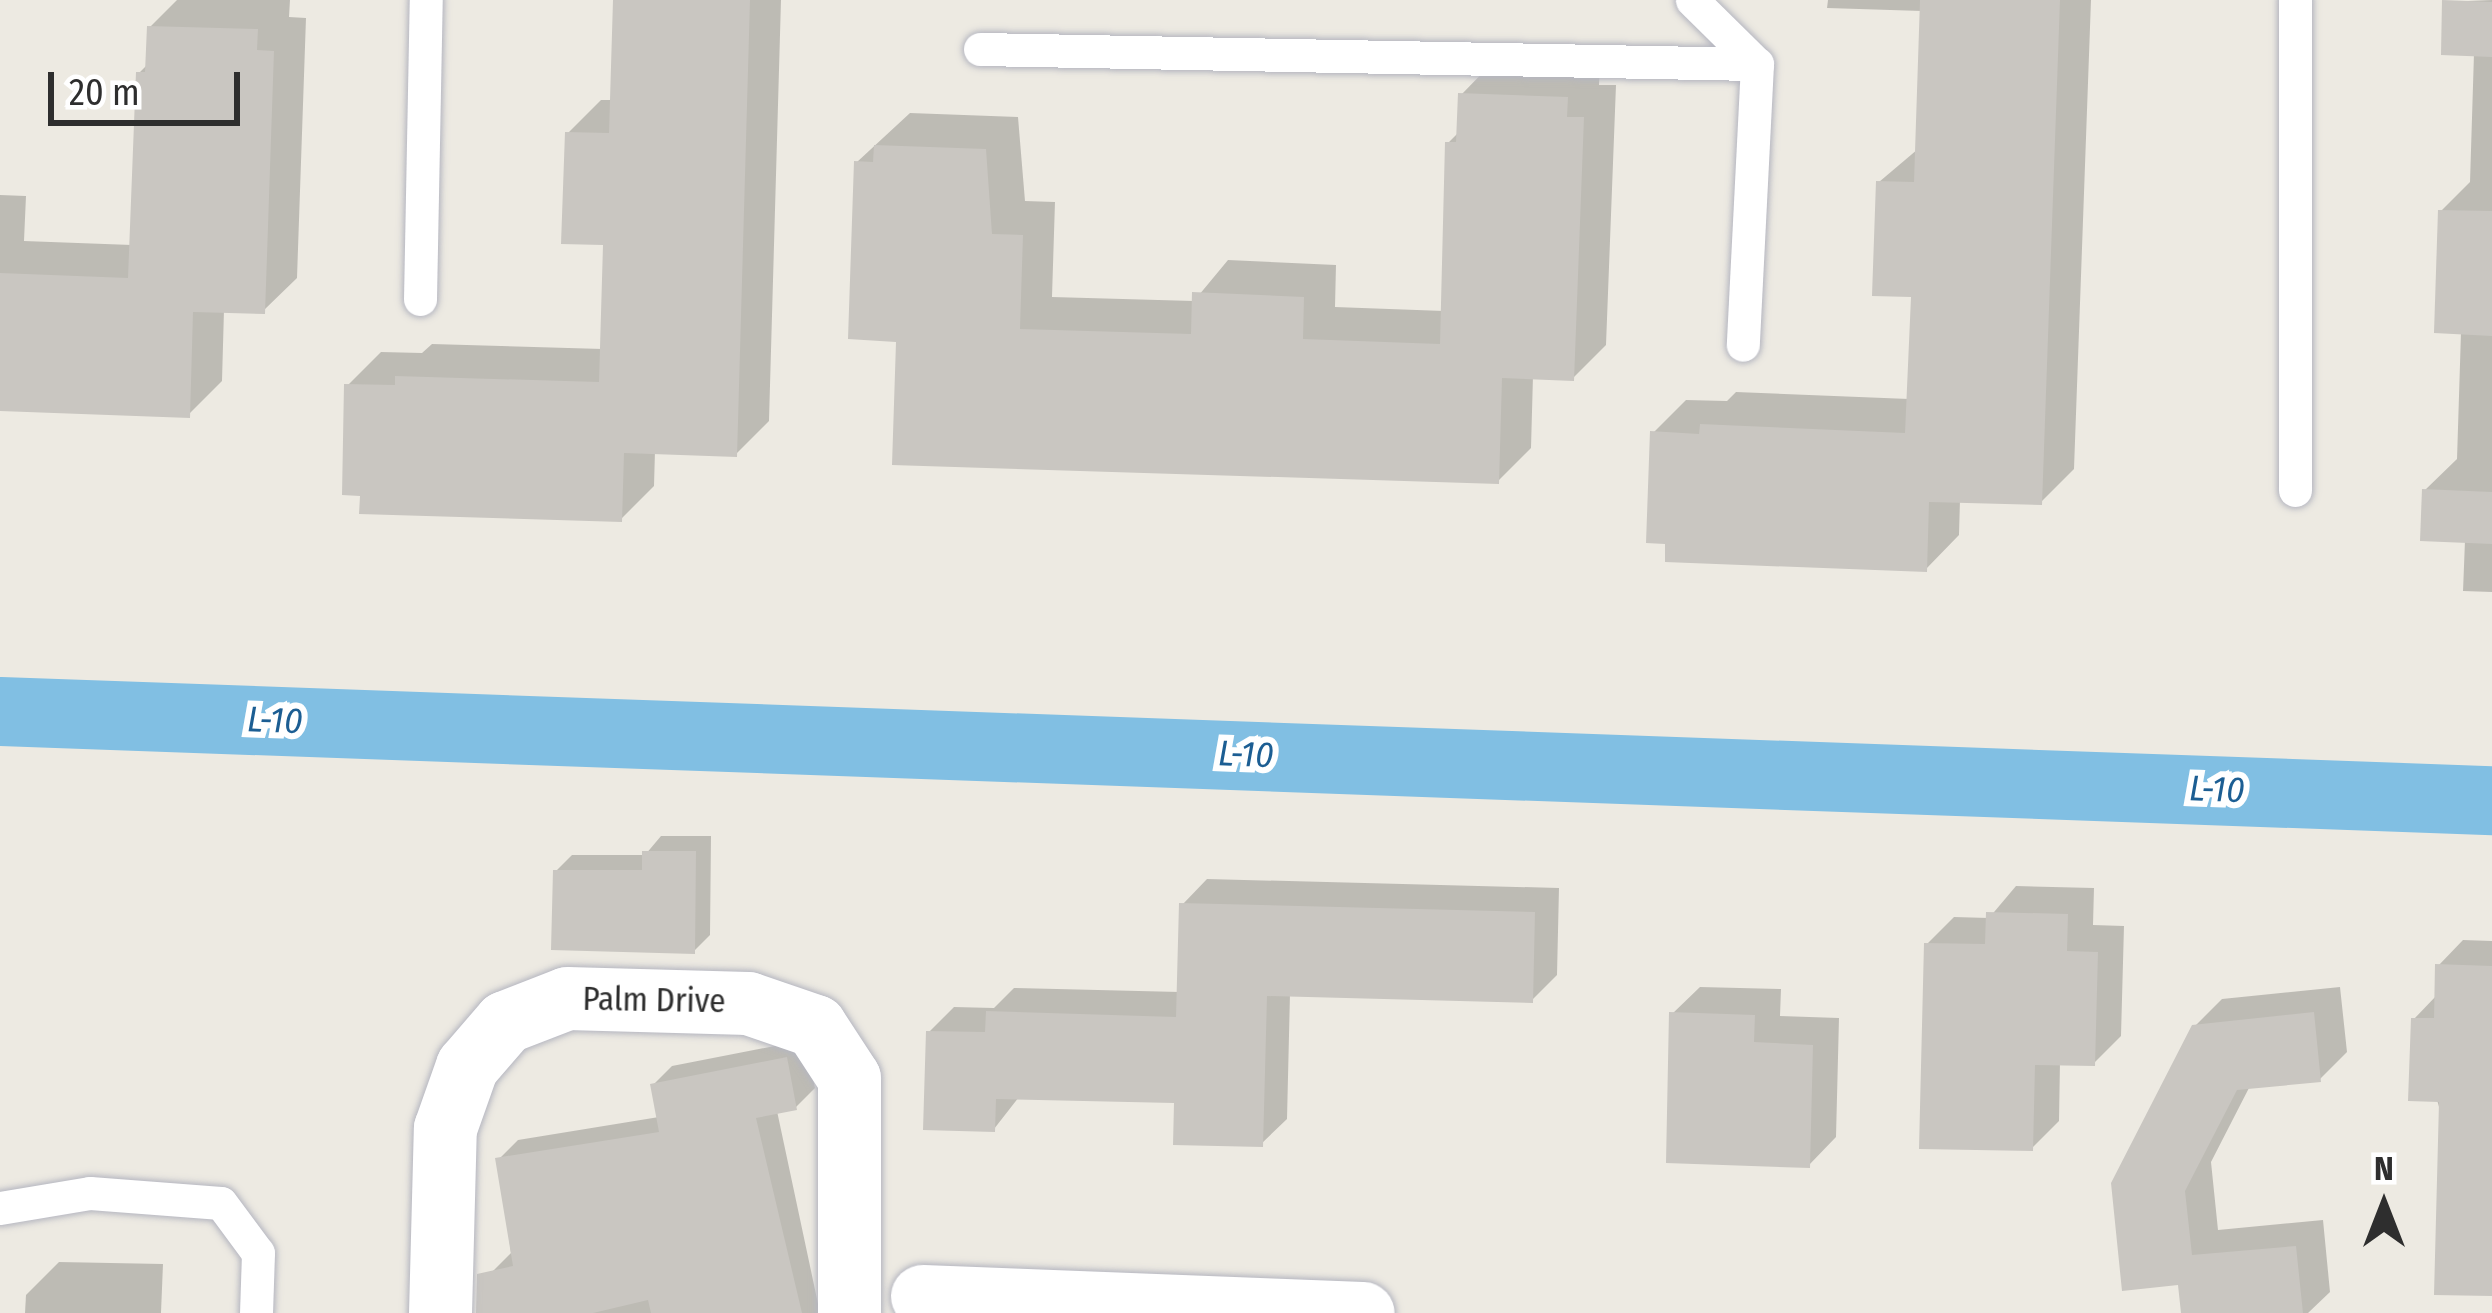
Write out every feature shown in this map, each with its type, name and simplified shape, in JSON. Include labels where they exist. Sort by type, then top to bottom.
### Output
[{"type":"street","name":"Palm Drive","points":[[440,1313],[446,1128],[466,1066],[505,1022],[566,998],[748,1003],[814,1026],[849,1078],[849,1313]]},
{"type":"street","points":[[922,1296],[1363,1313]]},
{"type":"lane","points":[[420,299],[426,0]]},
{"type":"lane","points":[[1692,0],[1757,64],[1743,345]]},
{"type":"lane","points":[[2295,0],[2295,490]]},
{"type":"lane","points":[[980,50],[1757,64]]},
{"type":"lane","points":[[0,1208],[90,1193],[221,1203],[258,1253],[256,1313]]},
{"type":"building","points":[[613,0],[750,0],[737,457],[624,453],[622,522],[359,514],[360,496],[342,495],[344,384],[395,385],[395,376],[599,382],[603,245],[561,244],[565,132],[609,133]]},
{"type":"building","points":[[1920,0],[2060,0],[2042,505],[1929,502],[1927,572],[1665,562],[1665,544],[1646,543],[1650,431],[1699,434],[1700,424],[1905,433],[1911,297],[1872,296],[1876,181],[1914,182]]},
{"type":"building","points":[[2442,0],[2492,2],[2492,57],[2441,55]]},
{"type":"building","points":[[147,26],[258,29],[257,50],[274,51],[265,314],[193,312],[190,418],[0,411],[0,273],[128,278],[136,72],[145,72]]},
{"type":"building","points":[[1458,93],[1568,97],[1567,117],[1584,117],[1574,381],[1502,378],[1499,484],[892,465],[896,342],[848,339],[854,161],[873,162],[874,145],[986,149],[992,234],[1023,235],[1020,329],[1191,334],[1192,292],[1304,297],[1303,339],[1440,344],[1445,142],[1456,142]]},
{"type":"building","points":[[2438,210],[2492,211],[2492,336],[2434,333]]},
{"type":"building","points":[[2422,489],[2492,492],[2492,544],[2420,541]]},
{"type":"building","points":[[642,851],[696,851],[695,954],[551,950],[553,870],[642,870]]},
{"type":"building","points":[[1179,903],[1535,912],[1533,1003],[1267,996],[1263,1147],[1173,1145],[1174,1103],[996,1099],[995,1132],[923,1130],[926,1031],[985,1032],[986,1011],[1176,1017]]},
{"type":"building","points":[[1986,912],[2068,914],[2067,951],[2098,952],[2095,1066],[2035,1065],[2033,1151],[1919,1149],[1924,943],[1985,944]]},
{"type":"building","points":[[2435,964],[2492,966],[2492,1296],[2434,1295],[2439,1102],[2408,1101],[2411,1018],[2434,1018]]},
{"type":"building","points":[[1669,1012],[1755,1015],[1754,1042],[1813,1045],[1810,1168],[1666,1163]]},
{"type":"building","points":[[2314,1012],[2321,1082],[2237,1090],[2185,1191],[2192,1255],[2296,1246],[2303,1313],[2181,1313],[2178,1285],[2122,1291],[2111,1183],[2192,1025]]},
{"type":"building","points":[[787,1057],[797,1110],[756,1118],[802,1313],[651,1313],[648,1300],[593,1313],[476,1313],[477,1274],[513,1266],[495,1158],[659,1132],[650,1084]]},
{"type":"waterway","name":"L-10","points":[[0,711],[2492,800]]}]
